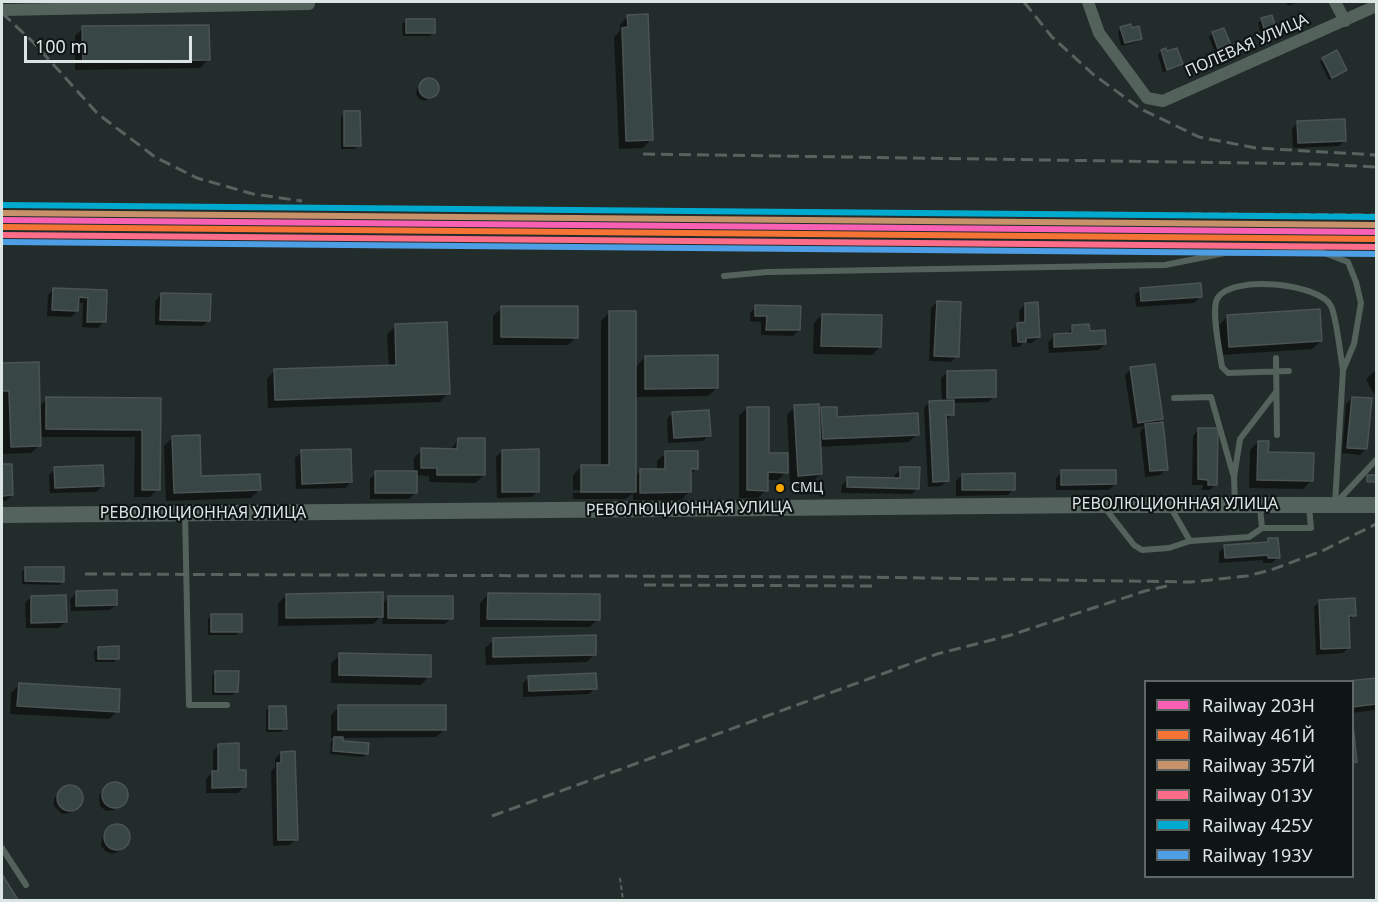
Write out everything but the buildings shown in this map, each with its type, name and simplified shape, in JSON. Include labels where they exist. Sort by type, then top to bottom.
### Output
[{"type":"main road","name":"РЕВОЛЮЦИОННАЯ УЛИЦА","points":[[2,515],[1169,504],[1377,505]]},
{"type":"street","name":"ПОЛЕВАЯ УЛИЦА","points":[[1088,2],[1099,33],[1147,98],[1163,101],[1377,6]]},
{"type":"street","points":[[1335,2],[1345,21]]},
{"type":"street","points":[[2,10],[227,3],[309,4]]},
{"type":"lane","points":[[724,276],[779,272],[1165,265],[1225,253],[1322,252],[1348,262],[1361,303],[1354,344],[1343,370]]},
{"type":"lane","points":[[1289,371],[1228,373],[1222,367],[1215,310],[1217,299],[1224,291],[1242,284],[1296,287],[1322,298],[1330,306],[1343,370],[1335,504]]},
{"type":"lane","points":[[1276,358],[1277,435]]},
{"type":"lane","points":[[1234,477],[1240,439],[1276,392]]},
{"type":"lane","points":[[1174,398],[1211,398],[1234,477],[1236,504]]},
{"type":"lane","points":[[1335,504],[1377,460]]},
{"type":"lane","points":[[1169,504],[1190,541]]},
{"type":"lane","points":[[1260,504],[1262,528]]},
{"type":"lane","points":[[1102,505],[1134,545],[1142,550],[1169,548],[1190,541],[1249,537],[1262,528],[1311,528],[1309,504]]},
{"type":"lane","points":[[185,513],[189,705],[226,705]]},
{"type":"lane","points":[[2,848],[26,885]]},
{"type":"path","points":[[620,878],[623,900]]},
{"type":"railway","points":[[1024,2],[1052,37],[1094,75],[1141,109],[1199,137],[1256,148],[1376,155]]},
{"type":"railway","points":[[2,13],[33,42],[98,114],[155,157],[197,178],[253,194],[302,201]]},
{"type":"railway","points":[[643,154],[1315,164],[1376,167]]},
{"type":"railway","points":[[2,206],[1376,215]]},
{"type":"railway","points":[[85,574],[860,577],[1191,582],[1247,576],[1271,570],[1322,551],[1376,524]]},
{"type":"railway","points":[[644,585],[875,586]]},
{"type":"railway","points":[[492,816],[937,654],[1011,635],[1145,591],[1167,586]]},
{"type":"rail line","name":"425У","points":[[2,205],[1376,217]]},
{"type":"rail line","name":"357Й","points":[[2,213],[1376,225]]},
{"type":"rail line","name":"203Н","points":[[2,220],[1376,232]]},
{"type":"rail line","name":"461Й","points":[[2,227],[1376,239]]},
{"type":"rail line","name":"013У","points":[[2,235],[1376,247]]},
{"type":"rail line","name":"193У","points":[[2,242],[1376,254]]},
{"type":"place","name":"СМЦ","points":[[780,488]]}]
